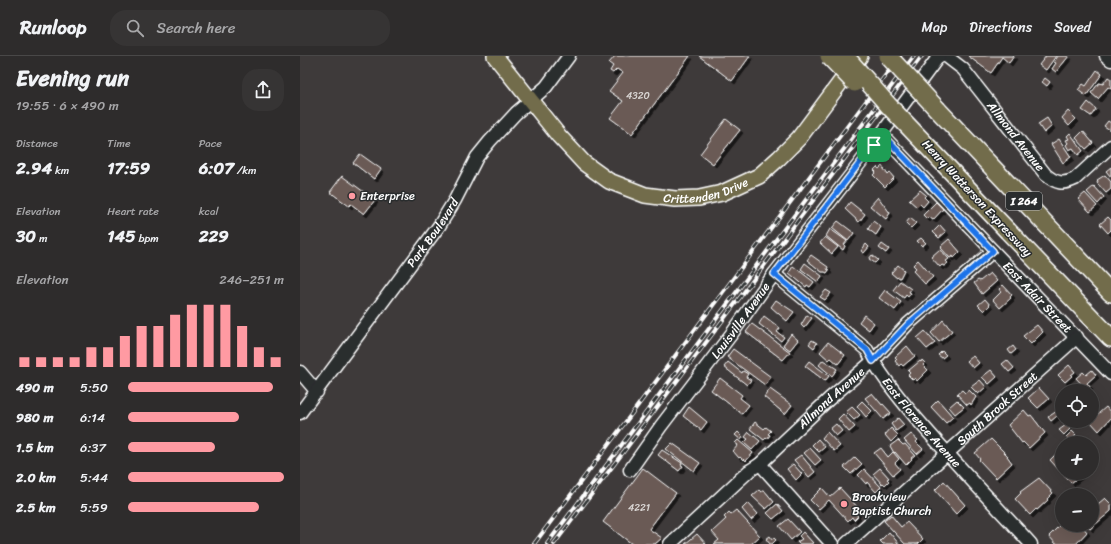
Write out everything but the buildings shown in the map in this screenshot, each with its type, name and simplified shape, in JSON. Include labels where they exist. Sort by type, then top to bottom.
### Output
[{"type":"highway","points":[[829,56],[870,100],[889,106]]},
{"type":"highway","name":"Henry Watterson Expressway","points":[[845,56],[889,106],[1111,338]]},
{"type":"highway","name":"I 264","points":[[888,56],[1111,293]]},
{"type":"main road","points":[[494,56],[531,100]]},
{"type":"main road","name":"Crittenden Drive","points":[[531,100],[571,150],[584,163],[609,182],[646,195],[675,199],[700,198],[722,193],[759,176],[799,138],[860,56]]},
{"type":"street","name":"Park Boulevard","points":[[300,413],[440,226],[477,157],[495,135],[546,87],[569,56]]},
{"type":"street","name":"Louisville Avenue","points":[[630,470],[774,274],[882,134],[939,56]]},
{"type":"street","name":"Allmond Avenue","points":[[946,56],[963,69],[1046,175],[1052,180],[1060,184],[1068,183],[1075,179],[1111,146]]},
{"type":"street","points":[[1106,56],[1111,60]]},
{"type":"street","name":"East Adair Street","points":[[882,134],[1111,374]]},
{"type":"street","name":"Allmond Avenue","points":[[670,544],[749,471],[760,464],[823,404],[873,361],[908,324],[993,251]]},
{"type":"street","name":"East Florence Avenue","points":[[774,274],[867,350],[873,361],[907,407],[947,454],[1031,544]]},
{"type":"street","name":"South Brook Street","points":[[846,544],[1077,337]]},
{"type":"street","points":[[300,372],[316,392]]},
{"type":"street","points":[[760,464],[832,544]]},
{"type":"railway","points":[[534,544],[900,56]]},
{"type":"railway","points":[[547,544],[914,56]]},
{"type":"railway","points":[[554,544],[922,56]]},
{"type":"place","name":"Enterprise","points":[[352,196]]},
{"type":"place","name":"Brookview Baptist Church","points":[[844,504]]},
{"type":"route","points":[[882,134],[993,251],[908,324],[873,361],[867,350],[774,274],[874,145],[882,134]]}]
